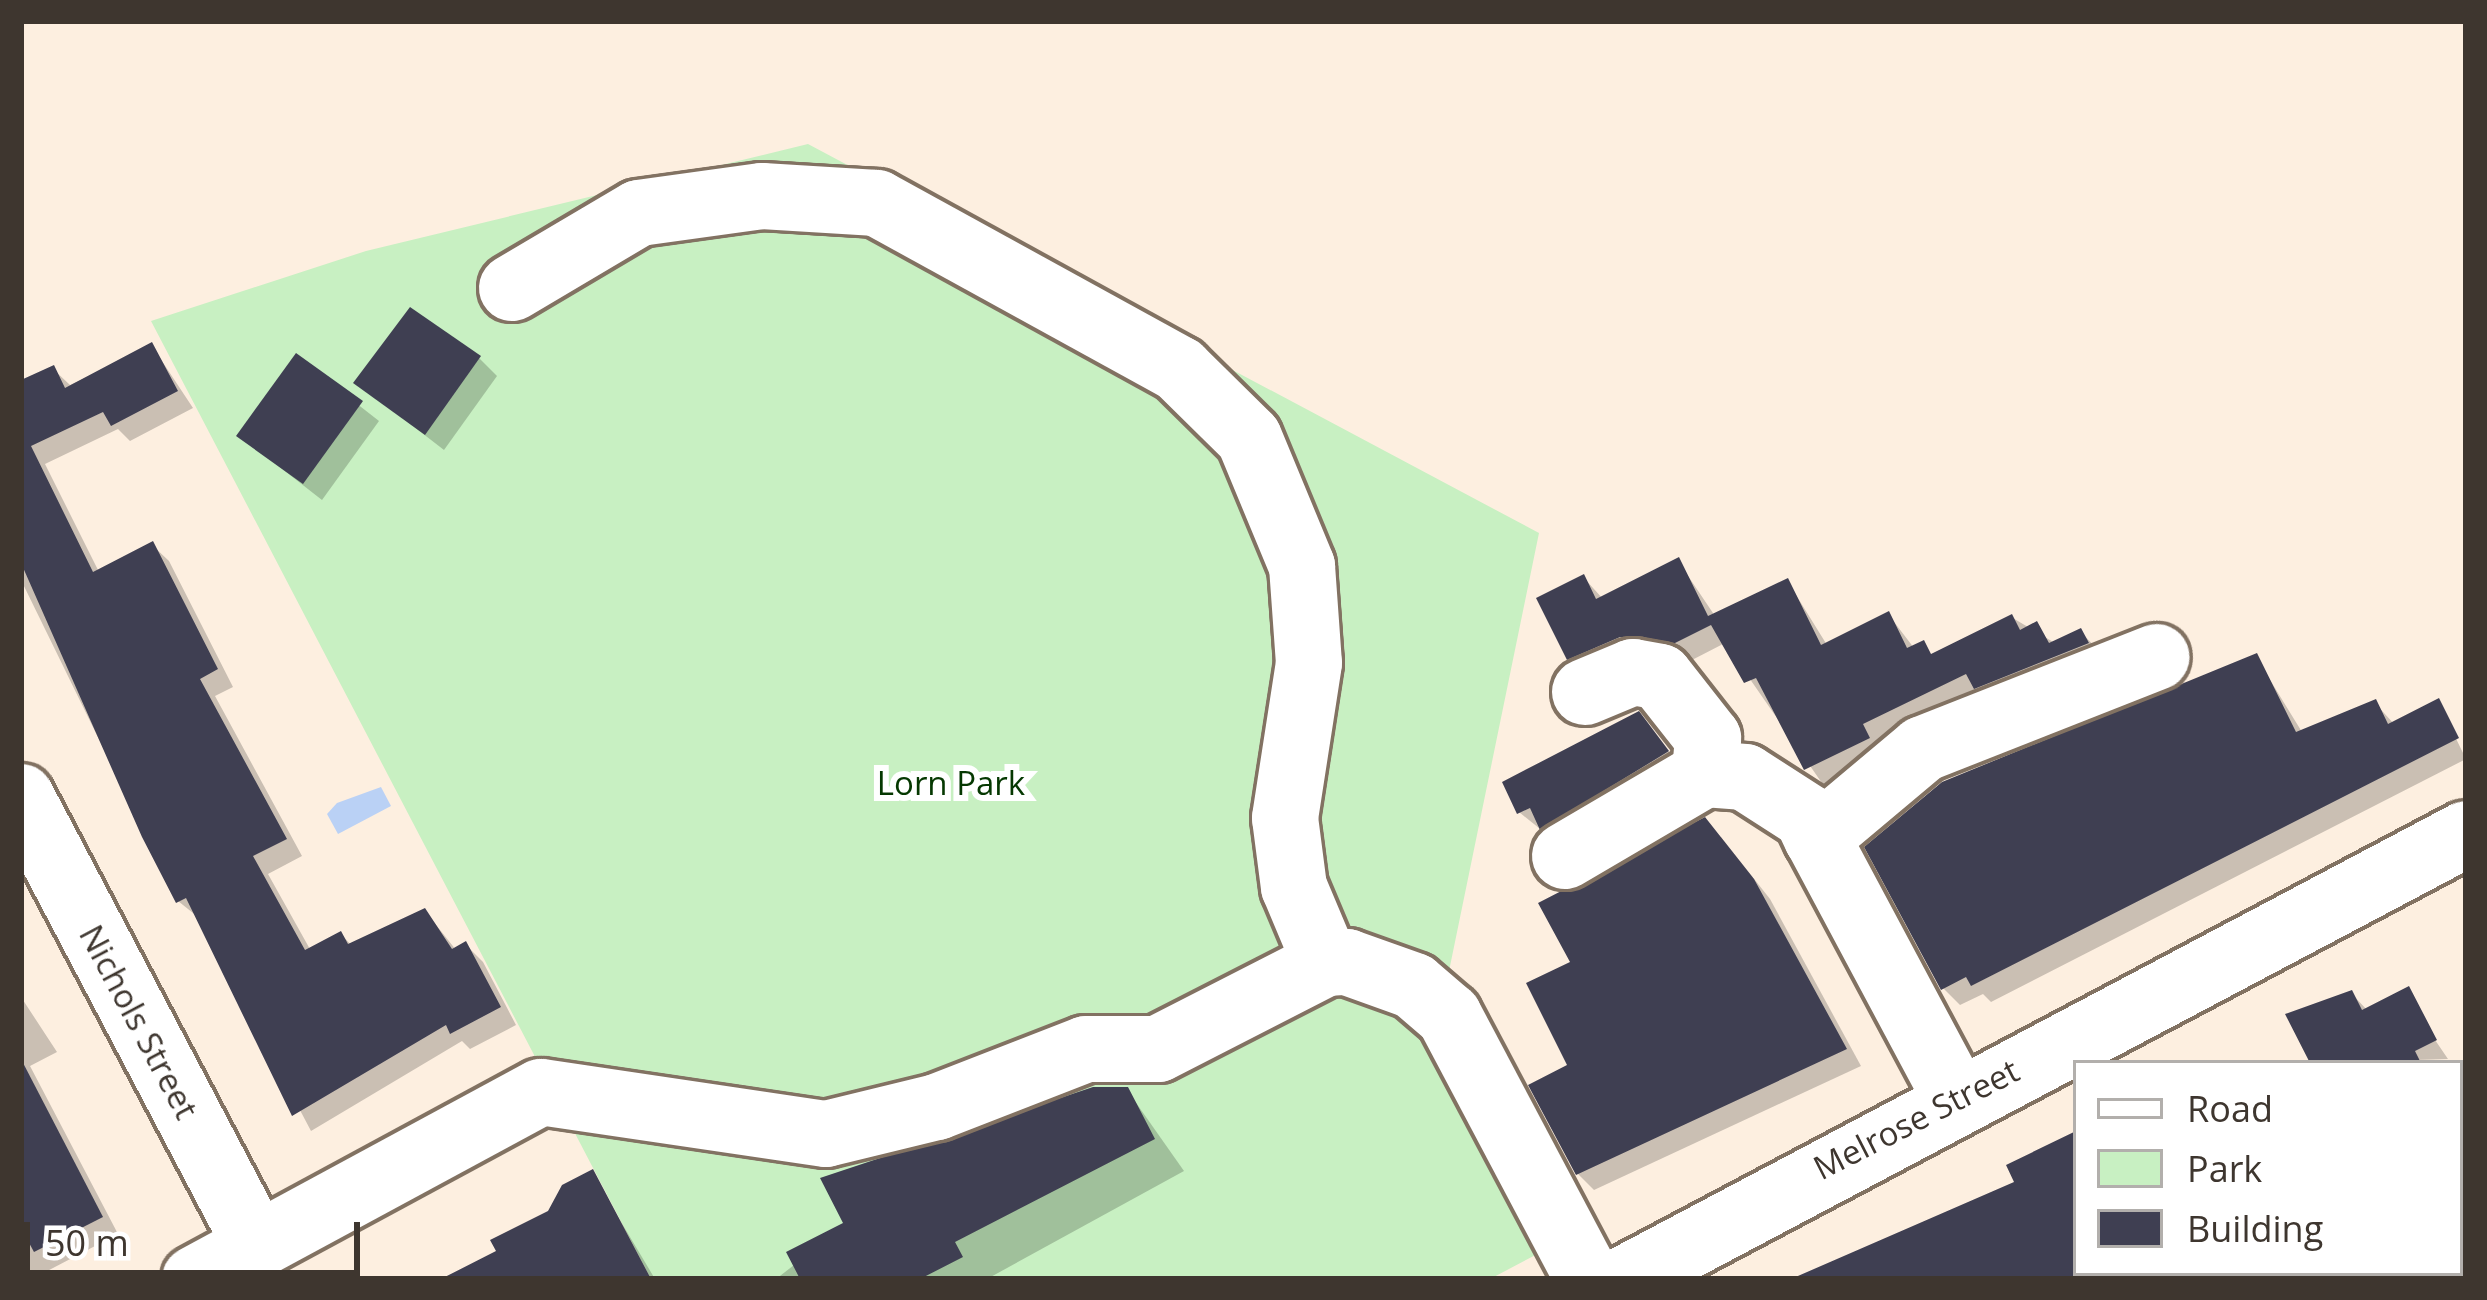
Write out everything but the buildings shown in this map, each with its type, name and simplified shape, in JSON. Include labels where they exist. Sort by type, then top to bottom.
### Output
[{"type":"street","points":[[512,288],[639,213],[762,196],[877,203],[1179,369],[1249,438],[1302,566],[1309,663],[1286,818],[1294,887],[1325,963]]},
{"type":"street","points":[[1817,838],[1923,749],[2156,658]]},
{"type":"street","points":[[1585,692],[1633,672],[1660,677],[1708,738],[1705,774]]},
{"type":"street","points":[[1565,856],[1705,774],[1745,777],[1807,817],[1956,1098]]},
{"type":"street","name":"Nichols Street","points":[[21,797],[257,1246]]},
{"type":"street","name":"Melrose Street","points":[[1625,1279],[1956,1098],[2466,834]]},
{"type":"street","points":[[195,1279],[542,1092],[826,1134],[937,1108],[1086,1049],[1158,1049],[1325,963],[1375,968],[1449,1016],[1588,1279]]},
{"type":"green space","name":"Lorn Park","points":[[808,144],[1539,533],[1448,976],[1581,1231],[1490,1279],[651,1279],[151,321],[366,251]]},
{"type":"water","points":[[381,787],[391,806],[338,834],[327,814],[337,803]]}]
